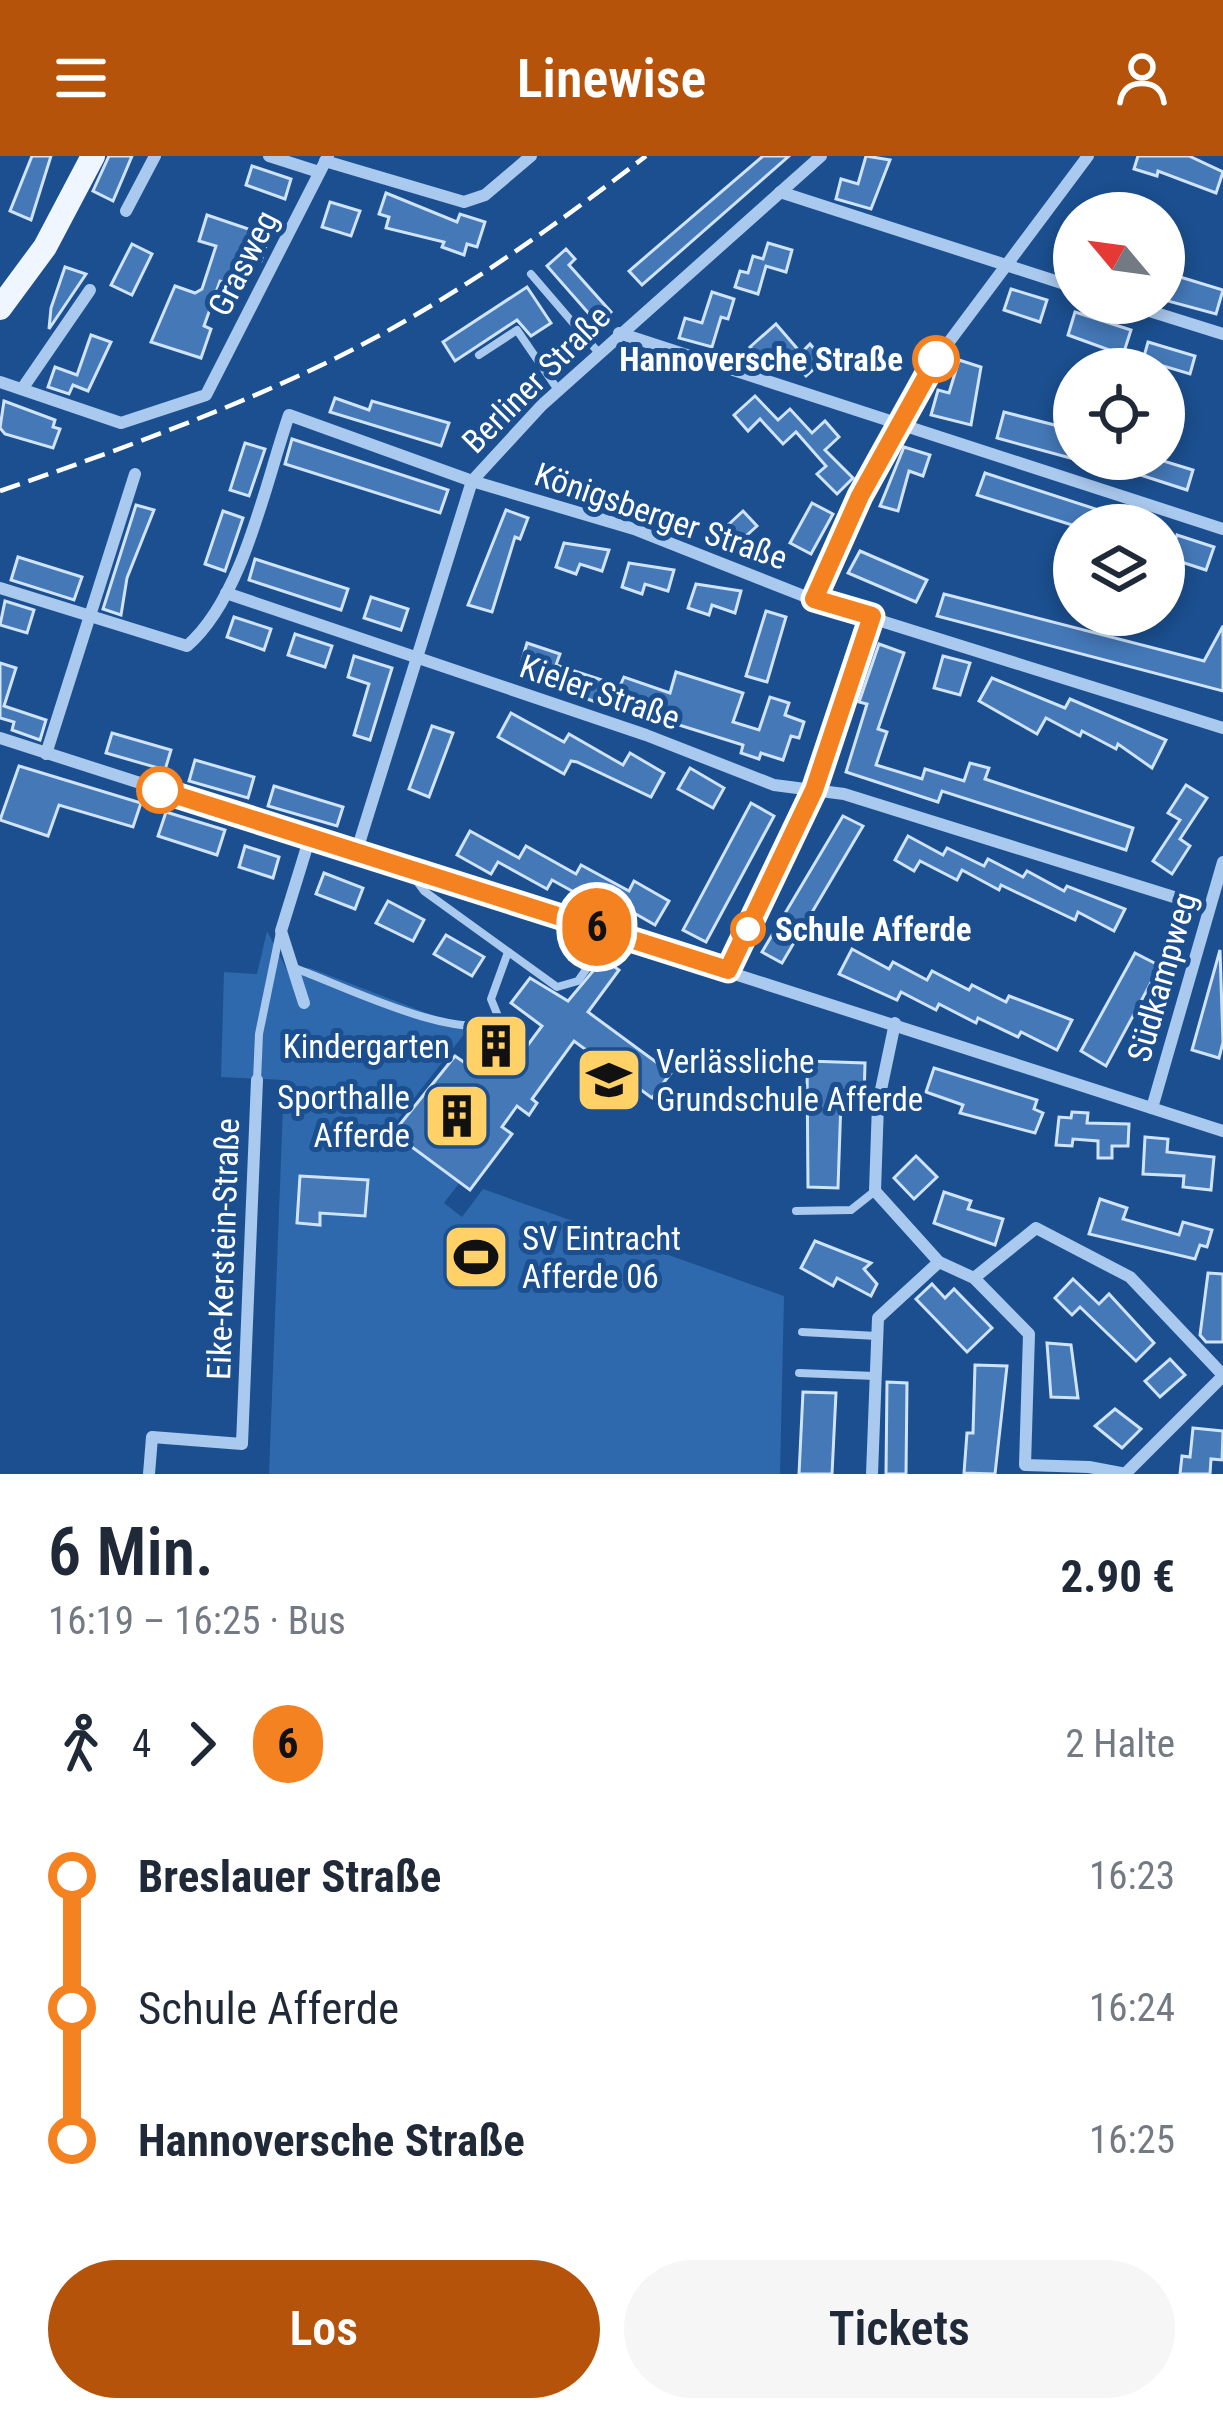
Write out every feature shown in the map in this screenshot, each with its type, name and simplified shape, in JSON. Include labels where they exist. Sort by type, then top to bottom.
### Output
[{"type":"main road","points":[[0,308],[45,247],[93,156]]},
{"type":"street","points":[[127,211],[155,156]]},
{"type":"street","points":[[269,156],[324,163],[464,202],[485,195],[531,156]]},
{"type":"street","name":"Berliner Straße","points":[[357,850],[472,481],[598,352],[821,156]]},
{"type":"street","points":[[814,599],[897,423],[937,358],[1088,156]]},
{"type":"street","name":"Grasweg","points":[[22,389],[121,423],[206,395],[324,163]]},
{"type":"street","points":[[780,192],[1053,280]]},
{"type":"street","points":[[0,382],[22,389],[89,290]]},
{"type":"street","points":[[1185,322],[1223,334]]},
{"type":"street","points":[[619,333],[1223,529]]},
{"type":"street","name":"Königsberger Straße","points":[[226,593],[289,415],[472,481],[634,530],[814,599],[1223,728]]},
{"type":"street","points":[[46,754],[135,474]]},
{"type":"street","points":[[0,590],[188,646],[210,626],[226,593]]},
{"type":"street","name":"Kieler Straße","points":[[226,593],[646,735],[774,785],[844,794],[1210,908]]},
{"type":"street","points":[[728,970],[814,790],[872,616]]},
{"type":"street","points":[[0,738],[1223,1132]]},
{"type":"street","points":[[304,1003],[297,969],[281,931],[310,837]]},
{"type":"street","name":"Südkampweg","points":[[1152,1108],[1223,862]]},
{"type":"street","points":[[895,1023],[878,1104],[875,1191],[939,1262],[974,1278],[1029,1334],[1023,1470],[1125,1474],[1222,1380],[1130,1277],[1036,1228],[974,1278]]},
{"type":"street","name":"Eike-Kerstein-Straße","points":[[149,1474],[152,1437],[242,1444],[257,1080]]},
{"type":"street","points":[[872,1474],[878,1318],[939,1262]]},
{"type":"lane","points":[[531,274],[598,352]]},
{"type":"lane","points":[[479,355],[517,330],[558,390]]},
{"type":"lane","points":[[405,866],[424,891],[566,987],[578,981],[612,932]]},
{"type":"lane","name":"Eike-Kerstein-Straße","points":[[257,1080],[259,1034],[281,931]]},
{"type":"lane","points":[[508,952],[491,999],[517,1042]]},
{"type":"lane","points":[[297,969],[450,1024],[480,1030],[501,1022]]},
{"type":"lane","points":[[796,1211],[851,1210],[875,1191]]},
{"type":"lane","points":[[802,1333],[877,1336]]},
{"type":"lane","points":[[799,1373],[875,1376]]},
{"type":"shaded area","name":"SV Eintracht Afferde 06","points":[[267,931],[289,974],[310,968],[468,1029],[374,1150],[378,1153],[393,1133],[460,1182],[444,1203],[462,1217],[483,1189],[784,1296],[780,1474],[269,1474],[284,1080],[221,1077],[224,972],[257,974]]},
{"type":"building","points":[[32,156],[51,156],[31,220],[10,211]]},
{"type":"building","points":[[109,156],[132,156],[113,201],[93,191]]},
{"type":"building","points":[[763,156],[789,156],[642,285],[629,271]]},
{"type":"building","points":[[866,156],[890,160],[871,209],[836,199],[841,179],[858,184]]},
{"type":"building","points":[[1138,156],[1189,156],[1223,172],[1216,193],[1158,171],[1157,176],[1134,169]]},
{"type":"building","points":[[252,166],[291,179],[285,199],[246,185]]},
{"type":"building","points":[[386,193],[457,222],[460,214],[485,222],[477,247],[467,244],[464,255],[442,247],[444,242],[386,228],[389,217],[379,214]]},
{"type":"building","points":[[330,202],[360,211],[351,236],[322,227]]},
{"type":"building","points":[[207,215],[269,236],[261,261],[243,255],[233,285],[220,281],[204,326],[211,329],[201,358],[151,342],[175,286],[195,293],[202,289],[216,246],[199,241]]},
{"type":"building","points":[[768,243],[792,250],[786,272],[766,266],[758,294],[735,287],[740,271],[748,273],[753,256],[763,259]]},
{"type":"building","points":[[132,244],[152,254],[132,295],[111,285]]},
{"type":"building","points":[[566,249],[575,259],[569,265],[611,312],[598,324],[547,266]]},
{"type":"building","points":[[65,267],[86,274],[49,329],[51,308]]},
{"type":"building","points":[[1185,278],[1223,290],[1216,314],[1185,306]]},
{"type":"building","points":[[527,287],[551,323],[531,336],[517,320],[455,361],[443,342]]},
{"type":"building","points":[[1011,289],[1047,300],[1040,322],[1004,310]]},
{"type":"building","points":[[712,292],[734,299],[728,319],[721,317],[712,347],[679,338],[685,318],[702,323]]},
{"type":"building","points":[[776,324],[801,353],[810,344],[824,360],[806,376],[781,348],[765,363],[750,347]]},
{"type":"building","points":[[1071,324],[1112,324],[1131,330],[1125,348],[1104,348],[1068,335]]},
{"type":"building","points":[[91,335],[111,342],[88,391],[73,385],[69,394],[48,387],[55,367],[77,375]]},
{"type":"building","points":[[1185,353],[1195,356],[1190,374],[1185,373]]},
{"type":"building","points":[[959,360],[981,367],[971,425],[931,415],[938,390],[949,393]]},
{"type":"building","points":[[755,396],[778,420],[790,409],[812,433],[825,421],[839,437],[825,450],[853,478],[837,494],[817,474],[826,466],[796,432],[783,444],[760,419],[748,431],[734,415]]},
{"type":"building","points":[[335,398],[369,410],[372,401],[449,423],[441,446],[330,412]]},
{"type":"building","points":[[4,401],[55,420],[53,427],[60,429],[53,448],[5,434],[0,428]]},
{"type":"building","points":[[1004,412],[1053,425],[1053,453],[997,438]]},
{"type":"building","points":[[292,439],[448,490],[440,513],[285,464]]},
{"type":"building","points":[[245,443],[265,449],[249,496],[230,490]]},
{"type":"building","points":[[904,447],[930,455],[923,476],[909,471],[898,511],[880,506]]},
{"type":"building","points":[[1185,468],[1193,470],[1187,490],[1156,480],[1185,480]]},
{"type":"building","points":[[985,473],[1080,504],[1053,504],[1053,519],[977,495]]},
{"type":"building","points":[[812,503],[833,514],[811,554],[790,543]]},
{"type":"building","points":[[136,505],[154,510],[127,578],[121,615],[103,609]]},
{"type":"building","points":[[506,510],[528,518],[520,539],[515,537],[492,612],[468,605]]},
{"type":"building","points":[[223,511],[243,518],[225,571],[205,564]]},
{"type":"building","points":[[743,511],[757,526],[728,552],[715,537]]},
{"type":"building","points":[[1185,538],[1214,547],[1206,570],[1185,563]]},
{"type":"building","points":[[564,543],[609,550],[602,571],[580,564],[576,574],[556,567]]},
{"type":"building","points":[[860,551],[927,580],[916,602],[848,573]]},
{"type":"building","points":[[18,557],[82,577],[74,600],[11,580]]},
{"type":"building","points":[[255,559],[348,589],[341,610],[249,580]]},
{"type":"building","points":[[629,563],[674,570],[668,591],[645,584],[642,594],[622,587]]},
{"type":"building","points":[[696,584],[741,591],[735,613],[712,605],[709,615],[688,608]]},
{"type":"building","points":[[944,594],[1053,622],[1053,636],[1107,636],[1204,661],[1223,626],[1223,691],[937,616]]},
{"type":"building","points":[[371,597],[408,609],[401,630],[364,618]]},
{"type":"building","points":[[5,601],[34,610],[27,633],[0,625]]},
{"type":"building","points":[[766,611],[786,617],[767,682],[746,676]]},
{"type":"building","points":[[234,617],[271,629],[264,650],[227,637]]},
{"type":"building","points":[[295,634],[332,646],[325,667],[288,655]]},
{"type":"building","points":[[527,643],[560,654],[556,665],[620,686],[624,677],[670,693],[676,672],[743,693],[733,722],[759,730],[770,697],[789,703],[785,715],[804,722],[799,738],[791,736],[783,760],[741,753],[743,745],[663,720],[664,716],[602,694],[599,703],[567,692],[570,683],[520,667]]},
{"type":"building","points":[[879,644],[904,653],[878,729],[887,732],[876,765],[922,779],[925,769],[964,781],[970,763],[989,768],[985,779],[1133,828],[1126,850],[942,791],[938,802],[846,772],[867,704],[859,702]]},
{"type":"building","points":[[354,656],[392,668],[370,740],[354,735],[369,684],[348,677]]},
{"type":"building","points":[[943,656],[970,663],[960,695],[934,688]]},
{"type":"building","points":[[0,663],[16,668],[4,706],[46,720],[40,740],[12,730],[14,722],[0,718]]},
{"type":"building","points":[[992,678],[1065,708],[1070,699],[1166,740],[1152,768],[1118,744],[1116,749],[1082,731],[1080,736],[1046,718],[1037,734],[979,701]]},
{"type":"building","points":[[511,713],[564,742],[569,734],[623,765],[630,753],[664,773],[651,797],[577,762],[571,761],[564,774],[498,737]]},
{"type":"building","points":[[432,726],[453,733],[429,797],[409,789]]},
{"type":"building","points":[[112,733],[171,750],[165,770],[106,753]]},
{"type":"building","points":[[195,760],[254,777],[248,798],[189,781]]},
{"type":"building","points":[[19,766],[141,803],[133,827],[59,805],[48,836],[0,820]]},
{"type":"building","points":[[690,768],[724,788],[713,808],[678,789]]},
{"type":"building","points":[[1186,785],[1207,798],[1180,839],[1190,846],[1172,874],[1153,861],[1180,820],[1168,813]]},
{"type":"building","points":[[274,786],[343,807],[337,826],[268,806]]},
{"type":"building","points":[[751,803],[774,816],[706,942],[683,930]]},
{"type":"building","points":[[166,812],[225,830],[217,855],[158,836]]},
{"type":"building","points":[[843,816],[863,826],[782,963],[762,952]]},
{"type":"building","points":[[470,831],[519,858],[526,846],[576,874],[581,865],[629,891],[634,881],[669,901],[655,925],[608,898],[603,908],[552,880],[547,889],[498,862],[491,874],[457,855]]},
{"type":"building","points":[[908,836],[943,855],[947,848],[984,866],[988,859],[1023,877],[1027,871],[1064,891],[1067,886],[1125,909],[1114,931],[1078,912],[1075,920],[1001,885],[999,890],[962,870],[957,880],[920,861],[914,871],[895,860]]},
{"type":"building","points":[[245,846],[279,857],[273,878],[239,867]]},
{"type":"building","points":[[324,873],[363,888],[355,909],[316,894]]},
{"type":"building","points":[[388,901],[424,920],[413,941],[376,923]]},
{"type":"building","points":[[446,935],[484,957],[472,976],[434,954]]},
{"type":"building","points":[[852,949],[889,969],[893,962],[927,980],[932,971],[969,990],[972,985],[1006,1002],[1009,996],[1072,1020],[1057,1050],[1021,1032],[1018,1037],[978,1018],[976,1023],[939,1004],[936,1010],[901,992],[897,1000],[839,974]]},
{"type":"building","points":[[1220,950],[1223,1042],[1219,1058],[1192,1050]]},
{"type":"building","points":[[1135,953],[1160,966],[1106,1066],[1081,1051]]},
{"type":"building","points":[[603,959],[619,970],[588,1012],[671,1073],[652,1098],[574,1041],[532,1099],[537,1103],[529,1115],[517,1106],[502,1127],[512,1134],[470,1190],[393,1133],[455,1056],[471,1067],[485,1049],[478,1044],[486,1033],[496,1033],[522,1053],[542,1026],[511,1003],[530,978],[568,1001]]},
{"type":"building","points":[[807,1061],[865,1063],[864,1100],[841,1100],[838,1188],[808,1187]]},
{"type":"building","points":[[934,1068],[1037,1100],[1034,1109],[1043,1113],[1035,1133],[960,1113],[963,1105],[926,1092]]},
{"type":"building","points":[[1072,1112],[1088,1113],[1087,1123],[1129,1124],[1128,1146],[1112,1146],[1112,1158],[1098,1158],[1098,1141],[1073,1139],[1072,1146],[1056,1145],[1059,1117],[1071,1118]]},
{"type":"building","points":[[1145,1137],[1168,1139],[1167,1152],[1214,1157],[1211,1190],[1183,1187],[1184,1176],[1143,1174]]},
{"type":"building","points":[[916,1156],[937,1177],[914,1199],[894,1178]]},
{"type":"building","points":[[300,1176],[368,1180],[365,1216],[320,1213],[320,1225],[297,1223]]},
{"type":"building","points":[[944,1192],[971,1201],[968,1209],[1003,1219],[995,1245],[934,1223]]},
{"type":"building","points":[[1100,1199],[1127,1208],[1123,1219],[1179,1235],[1183,1222],[1212,1230],[1207,1247],[1200,1245],[1195,1259],[1089,1234]]},
{"type":"building","points":[[815,1241],[871,1263],[864,1269],[877,1284],[871,1296],[837,1278],[833,1286],[801,1268]]},
{"type":"building","points":[[1208,1273],[1223,1274],[1223,1342],[1206,1342],[1200,1335]]},
{"type":"building","points":[[1073,1279],[1099,1304],[1109,1294],[1154,1343],[1136,1361],[1080,1307],[1072,1315],[1055,1298]]},
{"type":"building","points":[[932,1284],[945,1298],[954,1289],[992,1328],[967,1352],[916,1299]]},
{"type":"building","points":[[1047,1343],[1071,1345],[1078,1398],[1051,1397]]},
{"type":"building","points":[[1170,1359],[1185,1375],[1160,1397],[1145,1381]]},
{"type":"building","points":[[975,1365],[1007,1366],[995,1474],[964,1473],[967,1433],[973,1433]]},
{"type":"building","points":[[887,1382],[907,1383],[906,1474],[886,1474]]},
{"type":"building","points":[[803,1392],[836,1393],[832,1474],[799,1474]]},
{"type":"building","points":[[1115,1409],[1141,1429],[1122,1448],[1095,1426]]},
{"type":"building","points":[[1193,1428],[1223,1431],[1222,1460],[1211,1459],[1210,1474],[1180,1474],[1182,1456],[1190,1457]]},
{"type":"railway","points":[[0,491],[210,414],[374,339],[494,266],[646,156]]},
{"type":"bus line","name":"6","points":[[160,790],[728,970],[814,790],[872,616],[814,599],[897,423],[936,359]]},
{"type":"place","name":"Hannoversche Straße","points":[[936,359]]},
{"type":"place","name":"Schule Afferde","points":[[748,929]]},
{"type":"place","name":"Kindergarten","points":[[496,1046]]},
{"type":"place","name":"Verlässliche Grundschule Afferde","points":[[609,1080]]},
{"type":"place","name":"Sporthalle Afferde","points":[[457,1116]]},
{"type":"place","name":"SV Eintracht Afferde 06","points":[[476,1257]]}]
